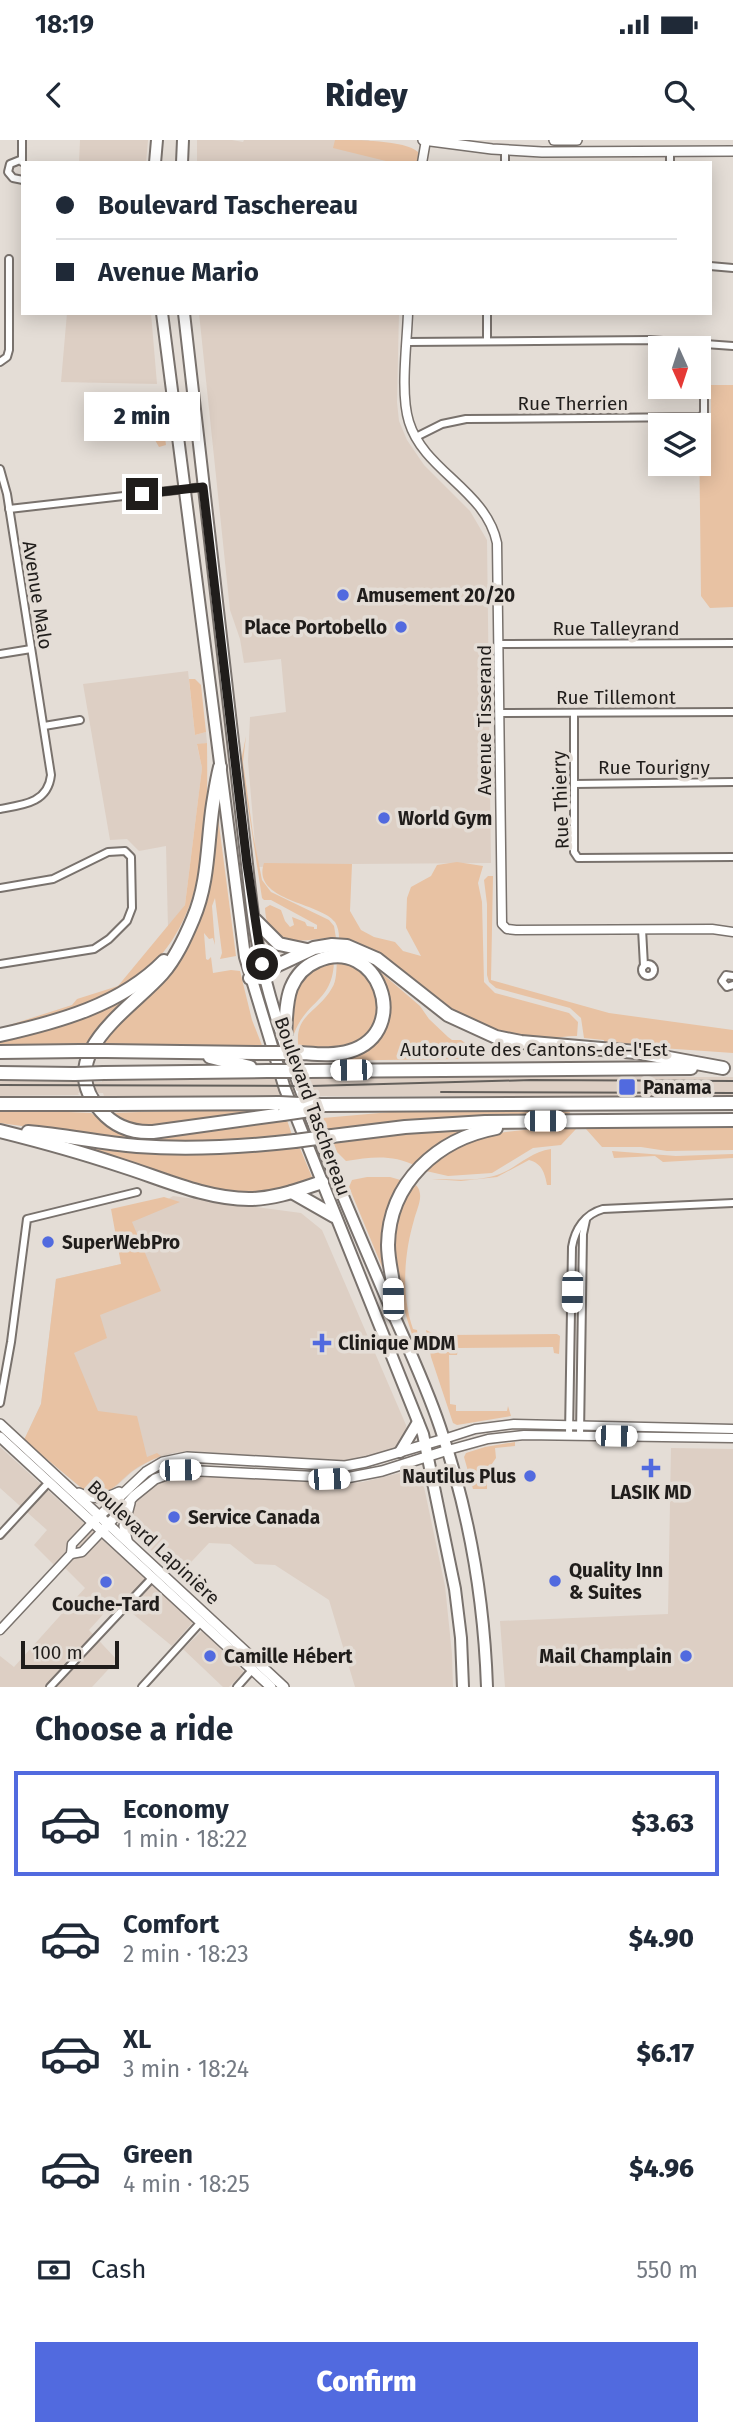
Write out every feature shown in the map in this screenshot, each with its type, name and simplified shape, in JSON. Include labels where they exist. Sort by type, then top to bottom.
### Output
[{"type":"highway","points":[[220,767],[212,805],[204,884],[198,908],[163,973],[95,1041],[86,1067],[86,1082],[99,1109],[112,1121],[138,1132],[153,1132],[281,1109]]},
{"type":"highway","points":[[255,920],[279,944],[307,950]]},
{"type":"highway","points":[[0,1035],[67,1017],[120,995],[159,966],[188,930]]},
{"type":"highway","points":[[250,978],[307,950],[336,945],[382,961],[448,1015],[480,1031],[502,1038],[636,1052],[728,1068]]},
{"type":"highway","points":[[0,1052],[335,1054],[364,1044],[375,1034],[383,1016],[383,995],[375,978],[361,964],[343,957],[330,957],[313,963],[301,972],[293,984],[288,1000],[285,1041]]},
{"type":"highway","points":[[178,1052],[267,1071]]},
{"type":"highway","name":"Autoroute des Cantons-de-l'Est","points":[[0,1073],[728,1068]]},
{"type":"highway","points":[[0,1104],[281,1109],[350,1105],[733,1103]]},
{"type":"highway","points":[[0,1130],[171,1148],[231,1147],[438,1124],[733,1120]]},
{"type":"highway","points":[[394,1315],[388,1236],[396,1206],[419,1167],[442,1147],[470,1134],[509,1125],[545,1121]]},
{"type":"highway","points":[[0,1130],[210,1194],[250,1199],[292,1192],[322,1182]]},
{"type":"highway","points":[[292,1192],[334,1216]]},
{"type":"main road","points":[[155,161],[157,140]]},
{"type":"main road","points":[[182,161],[183,140]]},
{"type":"main road","points":[[425,140],[505,150],[733,151]]},
{"type":"main road","points":[[554,140],[577,140]]},
{"type":"main road","name":"Boulevard Taschereau","points":[[163,315],[239,923],[250,978],[281,1081],[425,1444],[455,1589],[463,1687]]},
{"type":"main road","name":"Boulevard Taschereau","points":[[184,315],[263,971],[285,1041],[337,1177],[421,1377],[446,1444],[477,1574],[485,1637],[487,1687]]},
{"type":"main road","points":[[322,1182],[337,1177]]},
{"type":"main road","points":[[400,1452],[418,1422]]},
{"type":"main road","name":"Boulevard Lapinière","points":[[0,1424],[99,1514],[106,1528],[152,1578],[271,1687]]},
{"type":"main road","name":"Boulevard Lapinière","points":[[0,1437],[93,1522],[128,1542],[284,1687]]},
{"type":"main road","points":[[93,1522],[132,1483],[163,1462],[187,1457],[345,1466],[425,1444],[446,1444]]},
{"type":"main road","points":[[106,1528],[134,1496],[155,1479],[180,1470],[346,1478],[382,1471],[428,1456],[446,1444]]},
{"type":"main road","points":[[71,1489],[99,1499],[115,1494],[132,1483]]},
{"type":"main road","points":[[128,1542],[125,1519],[127,1508],[134,1496]]},
{"type":"street","points":[[22,140],[22,161]]},
{"type":"street","points":[[422,161],[425,140]]},
{"type":"street","points":[[505,150],[505,161]]},
{"type":"street","points":[[587,152],[587,161]]},
{"type":"street","points":[[670,152],[670,161]]},
{"type":"street","points":[[21,161],[10,164],[8,172],[13,178],[21,180]]},
{"type":"street","points":[[0,362],[7,357],[9,350],[9,259]]},
{"type":"street","points":[[712,266],[733,268]]},
{"type":"street","name":"Avenue Tisserand","points":[[408,315],[406,408],[416,437],[427,453],[478,505],[492,526],[498,551],[502,924],[514,930],[712,929],[733,932]]},
{"type":"street","points":[[487,315],[487,341]]},
{"type":"street","points":[[407,342],[648,340]]},
{"type":"street","points":[[711,344],[733,346]]},
{"type":"street","name":"Rue Therrien","points":[[416,437],[442,424],[466,419],[701,417],[704,414],[704,399]]},
{"type":"street","name":"Avenue Malo","points":[[0,469],[8,494],[51,775],[48,788],[34,802],[0,809]]},
{"type":"street","points":[[9,509],[203,487]]},
{"type":"street","name":"Rue Talleyrand","points":[[499,644],[733,643]]},
{"type":"street","points":[[0,654],[31,649]]},
{"type":"street","name":"Rue Tillemont","points":[[499,713],[733,712]]},
{"type":"street","name":"Rue Thierry","points":[[574,713],[574,852],[578,858],[733,857]]},
{"type":"street","points":[[44,726],[80,720]]},
{"type":"street","name":"Rue Tourigny","points":[[574,784],[733,782]]},
{"type":"street","points":[[0,888],[53,879],[108,852],[125,851],[131,857],[132,908],[127,922],[109,940],[94,949],[0,964]]},
{"type":"street","points":[[642,929],[644,966]]},
{"type":"street","points":[[733,976],[726,975],[722,981],[727,987],[733,985]]},
{"type":"street","points":[[0,1403],[27,1219],[137,1192]]},
{"type":"street","points":[[569,1435],[572,1247],[576,1229],[597,1210],[603,1209],[733,1203]]},
{"type":"street","points":[[580,1435],[583,1234],[586,1220]]},
{"type":"street","points":[[446,1444],[475,1429],[504,1425],[733,1429]]},
{"type":"street","points":[[446,1444],[503,1437],[569,1435],[733,1437]]},
{"type":"street","points":[[0,1535],[49,1482]]},
{"type":"street","points":[[71,1554],[72,1544],[93,1522]]},
{"type":"street","points":[[0,1630],[71,1554],[82,1552],[106,1528]]},
{"type":"street","points":[[50,1687],[152,1578]]},
{"type":"street","points":[[142,1687],[200,1623]]},
{"type":"street","points":[[237,1687],[252,1670]]},
{"type":"shaded area","points":[[80,140],[148,140],[146,161],[79,161]]},
{"type":"shaded area","points":[[197,140],[368,140],[411,161],[197,161]]},
{"type":"shaded area","points":[[335,140],[402,145],[418,152],[418,161],[386,161],[333,148]]},
{"type":"shaded area","points":[[67,315],[151,315],[157,384],[61,382]]},
{"type":"shaded area","points":[[199,315],[399,315],[399,421],[407,440],[424,465],[470,511],[487,540],[491,863],[257,867],[248,761],[250,717],[286,712],[281,659],[244,663],[240,639],[230,610]]},
{"type":"shaded area","points":[[711,385],[733,385],[733,607],[710,608],[701,596],[700,476],[711,476]]},
{"type":"shaded area","points":[[159,394],[166,445],[159,447],[155,440],[153,424],[146,424],[137,432],[105,435],[128,431],[138,423],[153,421],[153,410],[147,410],[149,396]]},
{"type":"shaded area","points":[[188,671],[195,735],[206,732],[207,743],[197,745],[202,768],[185,905],[168,928],[166,846],[139,851],[127,839],[110,840],[83,684]]},
{"type":"shaded area","points":[[189,679],[195,679],[201,685],[206,732],[195,735]]},
{"type":"shaded area","points":[[246,736],[243,762],[262,880],[271,892],[329,920],[334,926],[336,938],[300,941],[280,938],[267,922],[265,908],[270,905],[281,910],[290,927],[294,925],[292,917],[317,929],[317,925],[271,900],[262,898],[241,761]]},
{"type":"shaded area","points":[[207,743],[206,811],[197,880],[187,912],[172,941],[150,967],[121,988],[62,1013],[0,1030],[72,1005],[77,999],[118,986],[185,905],[202,768],[197,744]]},
{"type":"shaded area","points":[[216,817],[236,956],[220,959],[222,953],[215,898],[212,906],[215,945],[213,938],[209,939],[204,933],[206,959],[211,957],[213,973],[240,971],[252,1020],[263,1048],[97,1046],[188,943]]},
{"type":"shaded area","points":[[457,862],[483,866],[478,883],[482,902],[484,982],[495,993],[569,1013],[578,1022],[577,1036],[545,1039],[516,1036],[472,1020],[434,997],[391,961],[369,947],[339,938],[335,922],[327,915],[277,893],[263,876],[264,863],[352,864],[350,911],[361,930],[374,937],[395,942],[403,951],[421,956],[406,928],[407,898],[411,887],[431,876],[437,865]]},
{"type":"shaded area","points":[[493,876],[491,980],[609,1013],[733,1030],[733,1053],[604,1044],[604,1040],[584,1038],[581,1018],[570,1008],[496,988],[489,982],[487,975],[487,904],[484,880]]},
{"type":"shaded area","points":[[334,961],[329,985],[305,1014],[294,1034],[291,1015],[297,986],[317,965]]},
{"type":"shaded area","points":[[337,961],[358,967],[374,984],[379,1014],[370,1033],[346,1048],[299,1049],[299,1028],[332,988],[336,978]]},
{"type":"shaded area","points":[[371,964],[420,1006],[448,1037],[461,1040],[478,1052],[462,1059],[304,1061],[302,1056],[337,1057],[384,1027]]},
{"type":"shaded area","points":[[135,989],[137,992],[105,1022],[86,1046],[0,1046],[0,1039]]},
{"type":"shaded area","points":[[733,1077],[733,1096],[104,1096],[103,1093],[78,1093],[79,1095],[0,1096],[0,1080],[102,1082]]},
{"type":"shaded area","points":[[0,1109],[91,1113],[114,1130],[130,1136],[287,1120],[292,1135],[226,1143],[137,1142],[0,1123]]},
{"type":"shaded area","points":[[246,1110],[246,1113],[134,1127],[107,1113]]},
{"type":"shaded area","points":[[391,1112],[570,1112],[569,1115],[329,1131],[323,1118]]},
{"type":"shaded area","points":[[469,1127],[470,1131],[416,1166],[390,1158],[346,1161],[337,1152],[333,1141]]},
{"type":"shaded area","points":[[733,1128],[733,1150],[667,1151],[641,1147],[602,1147],[586,1129]]},
{"type":"shaded area","points":[[576,1129],[561,1145],[533,1148],[492,1173],[448,1176],[426,1171],[440,1157],[457,1147],[492,1134]]},
{"type":"shaded area","points":[[63,1140],[207,1153],[299,1146],[312,1177],[291,1187],[251,1195],[220,1192],[76,1147]]},
{"type":"shaded area","points":[[551,1149],[551,1185],[547,1185],[540,1166],[529,1160],[497,1177],[483,1179],[504,1172],[536,1153]]},
{"type":"shaded area","points":[[612,1151],[676,1156],[733,1154],[733,1158],[663,1162],[655,1156],[614,1158]]},
{"type":"shaded area","points":[[390,1177],[404,1181],[385,1274],[349,1187],[352,1180]]},
{"type":"shaded area","points":[[416,1185],[420,1197],[408,1247],[405,1289],[409,1316],[413,1329],[417,1330],[417,1349],[399,1289],[394,1249],[401,1210],[410,1189]]},
{"type":"shaded area","points":[[173,1196],[301,1213],[322,1230],[406,1425],[407,1432],[398,1447],[364,1458],[335,1461],[191,1451],[173,1453],[151,1460],[133,1471],[113,1489],[84,1490],[24,1440],[41,1404],[56,1279],[121,1264],[132,1222]]},
{"type":"shaded area","points":[[164,1197],[180,1202],[132,1222],[161,1291],[100,1315],[107,1338],[74,1353],[98,1411],[137,1416],[147,1457],[157,1453],[161,1456],[134,1469],[110,1490],[91,1493],[24,1440],[41,1404],[56,1279],[121,1264],[111,1209]]},
{"type":"shaded area","points":[[426,1330],[434,1334],[448,1335],[557,1334],[560,1336],[559,1354],[554,1353],[553,1347],[458,1348],[457,1355],[449,1355],[450,1404],[456,1405],[456,1411],[507,1411],[508,1406],[511,1416],[457,1425],[453,1423],[431,1357]]},
{"type":"shaded area","points":[[515,1442],[515,1446],[495,1448],[496,1458],[487,1471],[487,1489],[473,1489],[464,1457],[466,1453]]},
{"type":"shaded area","points":[[0,1447],[193,1622],[172,1646],[116,1600],[89,1630],[117,1660],[92,1687],[0,1687],[0,1656],[14,1667],[85,1588],[66,1569],[54,1565],[34,1545],[47,1530],[0,1488]]},
{"type":"shaded area","points":[[671,1448],[733,1449],[733,1687],[505,1687],[500,1621],[668,1614]]},
{"type":"shaded area","points":[[420,1468],[445,1586],[453,1687],[355,1687],[329,1600],[275,1565],[255,1564],[230,1544],[209,1543],[178,1576],[129,1529],[129,1513],[136,1501],[152,1486],[189,1474],[337,1484],[363,1482]]},
{"type":"shaded area","points":[[202,1631],[244,1672],[229,1687],[223,1687],[183,1649]]},
{"type":"tram line","points":[[0,1085],[311,1086],[531,1080],[733,1081]]},
{"type":"tram line","points":[[441,1092],[733,1093]]},
{"type":"place","name":"Amusement 20/20","points":[[343,595]]},
{"type":"place","name":"Place Portobello","points":[[401,627]]},
{"type":"place","name":"World Gym","points":[[384,818]]},
{"type":"place","name":"Panama","points":[[627,1087]]},
{"type":"place","name":"SuperWebPro","points":[[48,1242]]},
{"type":"place","name":"Clinique MDM","points":[[322,1343]]},
{"type":"place","name":"LASIK MD","points":[[651,1468]]},
{"type":"place","name":"Nautilus Plus","points":[[530,1476]]},
{"type":"place","name":"Service Canada","points":[[174,1517]]},
{"type":"place","name":"Quality Inn & Suites","points":[[555,1581]]},
{"type":"place","name":"Couche-Tard","points":[[106,1582]]},
{"type":"place","name":"Camille Hébert","points":[[210,1656]]},
{"type":"place","name":"Mail Champlain","points":[[686,1656]]},
{"type":"route","points":[[142,494],[203,487],[255,931],[262,964]]}]
